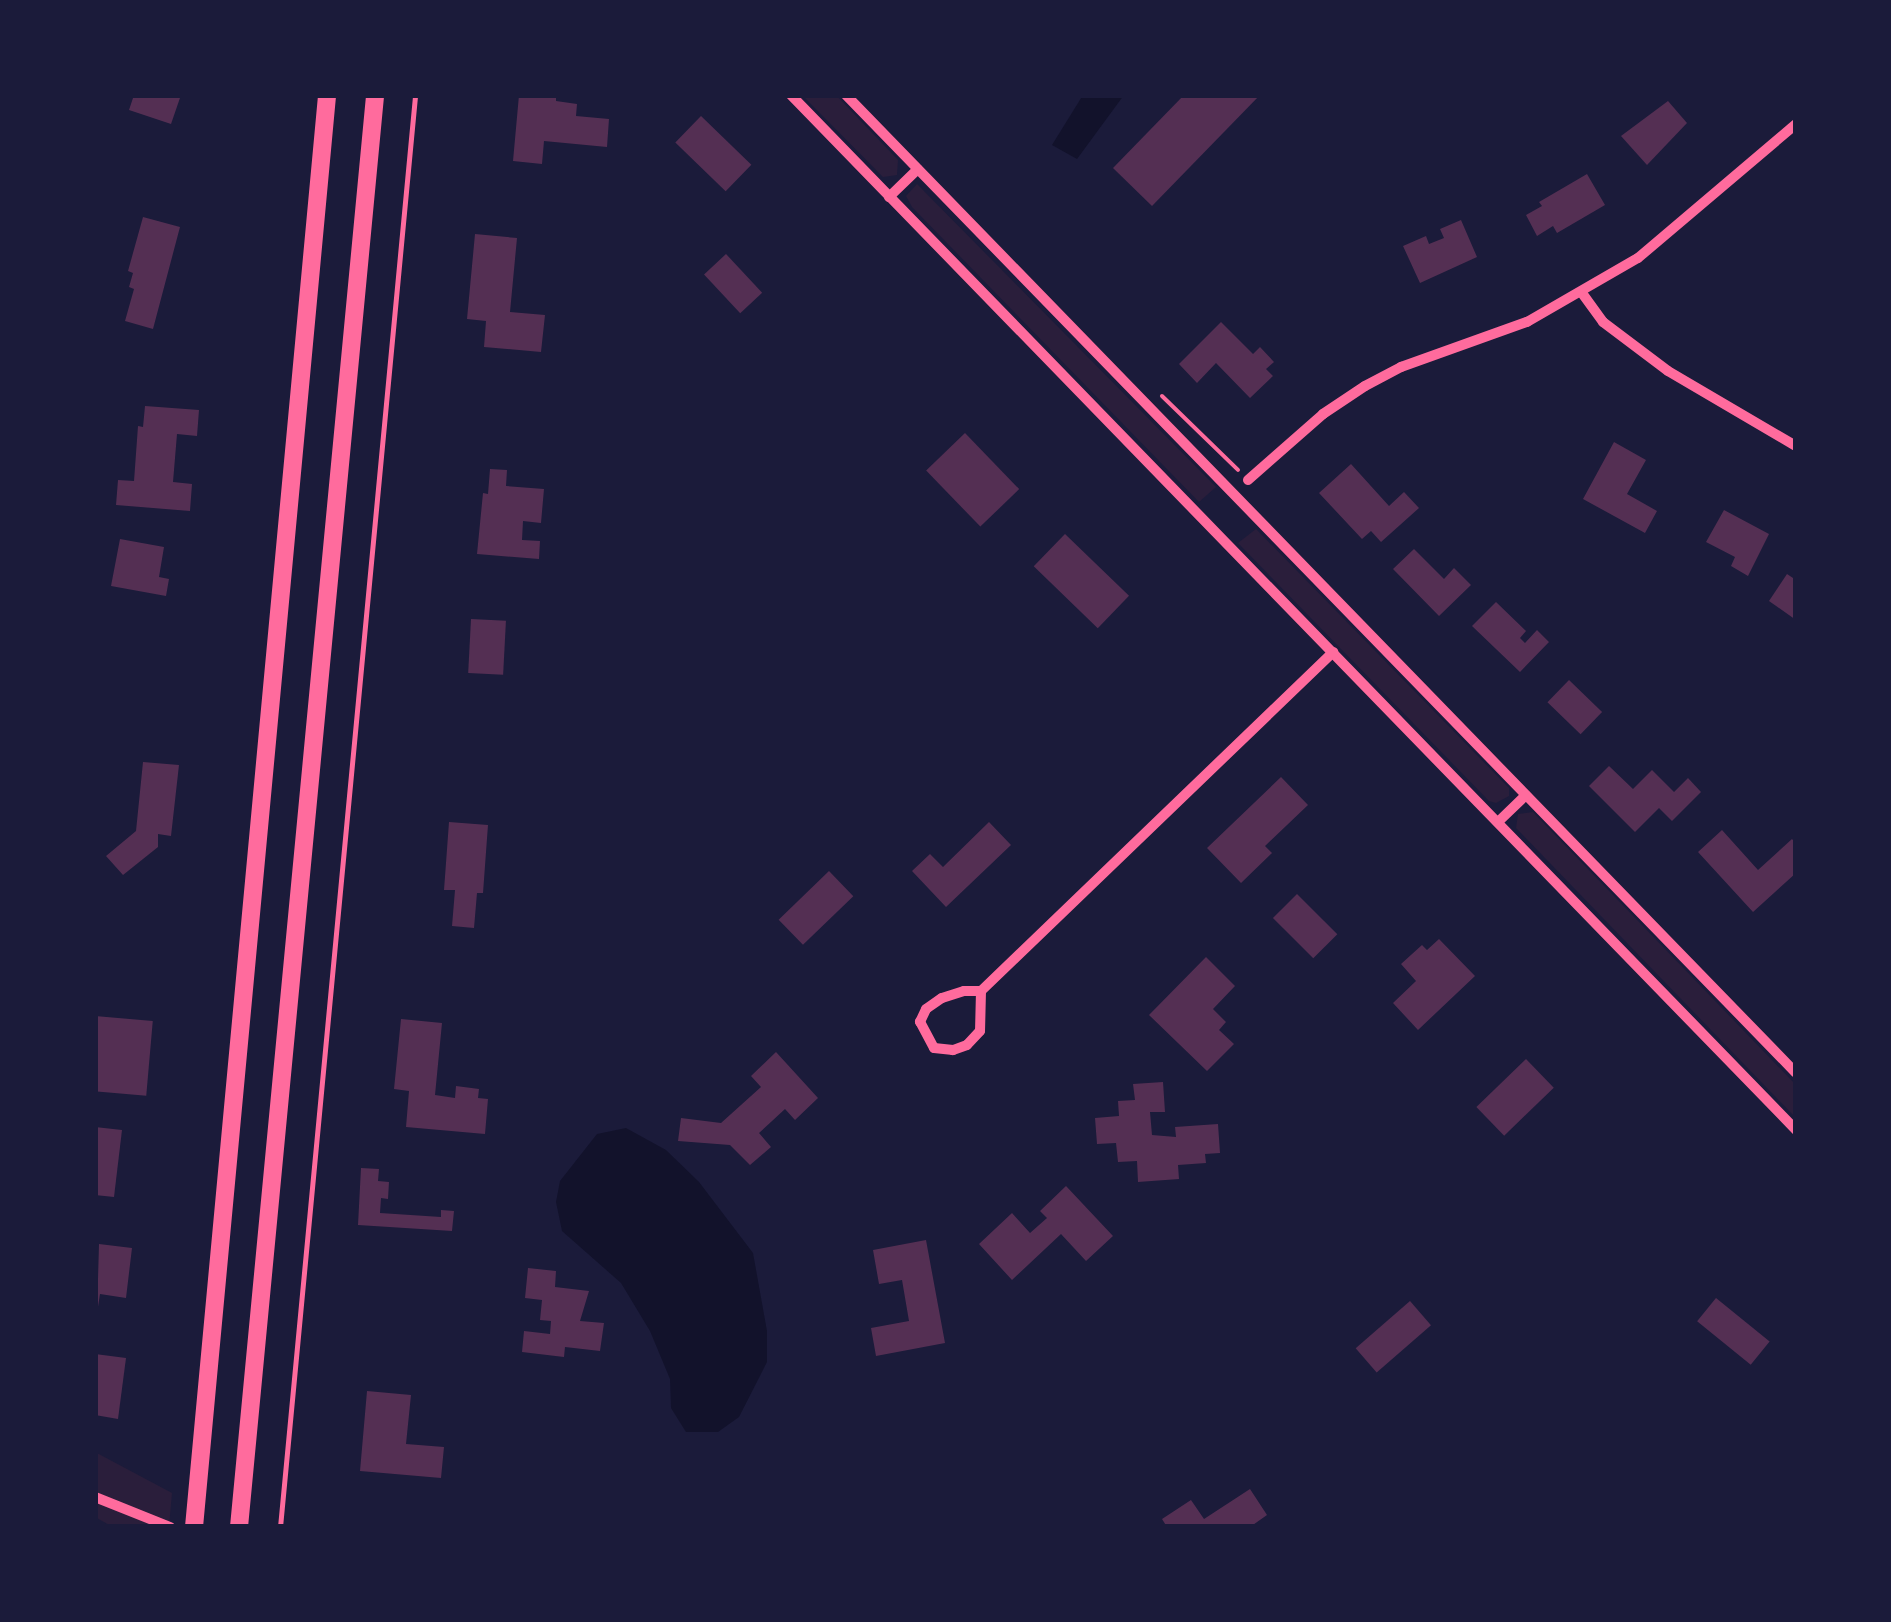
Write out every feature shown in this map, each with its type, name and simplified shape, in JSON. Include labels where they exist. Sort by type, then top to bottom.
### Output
[{"type":"main road","points":[[194,1527],[327,95]]},
{"type":"main road","points":[[240,1527],[375,95]]},
{"type":"street","points":[[791,95],[1796,1130]]},
{"type":"street","points":[[846,95],[1796,1073]]},
{"type":"street","points":[[1248,480],[1323,414],[1365,386],[1401,367],[1526,322],[1582,294],[1638,258],[1710,201],[1796,124]]},
{"type":"street","points":[[889,196],[918,169]]},
{"type":"street","points":[[1582,294],[1603,322],[1668,371],[1796,446]]},
{"type":"street","points":[[982,992],[964,990],[926,1010],[920,1022],[934,1048],[953,1050],[967,1044],[980,1031],[982,992],[1333,652]]},
{"type":"street","points":[[1499,821],[1526,795]]},
{"type":"street","points":[[95,1497],[170,1527]]},
{"type":"lane","points":[[280,1527],[414,95]]},
{"type":"shaded area","points":[[802,95],[836,95],[898,160],[897,175],[883,177]]},
{"type":"shaded area","points":[[1083,95],[1124,95],[1077,159],[1052,145]]},
{"type":"shaded area","points":[[917,184],[1216,487],[1199,502],[912,207],[906,196]]},
{"type":"shaded area","points":[[1256,529],[1509,788],[1509,796],[1496,803],[1489,801],[1238,543]]},
{"type":"shaded area","points":[[1533,812],[1796,1085],[1796,1118],[1516,828],[1518,814]]},
{"type":"shaded area","points":[[626,1128],[666,1150],[699,1182],[753,1253],[767,1331],[767,1362],[739,1417],[718,1432],[686,1432],[671,1408],[670,1379],[650,1331],[621,1283],[562,1231],[556,1202],[560,1181],[597,1134]]},
{"type":"shaded area","points":[[95,1452],[172,1493],[169,1527],[113,1527],[95,1517]]},
{"type":"building","points":[[134,95],[181,95],[171,124],[129,110]]},
{"type":"building","points":[[519,95],[556,95],[556,101],[577,104],[576,116],[609,119],[607,147],[544,141],[542,164],[513,161]]},
{"type":"building","points":[[1184,95],[1260,95],[1152,206],[1113,168]]},
{"type":"building","points":[[1668,101],[1687,123],[1647,165],[1621,136]]},
{"type":"building","points":[[701,116],[751,165],[726,191],[675,143]]},
{"type":"building","points":[[1587,174],[1605,205],[1557,233],[1553,226],[1537,236],[1526,215],[1542,206],[1539,202]]},
{"type":"building","points":[[143,217],[180,227],[153,329],[125,321],[134,289],[129,287],[133,273],[128,271]]},
{"type":"building","points":[[1461,220],[1477,257],[1420,283],[1403,246],[1426,236],[1429,244],[1444,238],[1440,229]]},
{"type":"building","points":[[475,234],[517,238],[510,312],[545,315],[541,352],[484,347],[486,321],[467,319]]},
{"type":"building","points":[[726,254],[762,293],[740,313],[704,274]]},
{"type":"building","points":[[1221,322],[1253,354],[1260,347],[1274,362],[1266,369],[1273,376],[1250,398],[1216,363],[1197,383],[1179,364]]},
{"type":"building","points":[[145,406],[199,410],[197,436],[177,434],[173,482],[192,484],[190,511],[116,505],[118,480],[134,481],[138,426],[143,427]]},
{"type":"building","points":[[965,433],[1019,489],[980,527],[926,471]]},
{"type":"building","points":[[1614,442],[1646,460],[1627,494],[1657,511],[1645,533],[1583,499]]},
{"type":"building","points":[[1351,464],[1389,506],[1404,492],[1419,508],[1381,542],[1371,531],[1362,539],[1319,493]]},
{"type":"building","points":[[490,469],[507,470],[506,486],[544,489],[541,523],[523,521],[522,540],[540,541],[539,559],[477,554],[483,493],[488,494]]},
{"type":"building","points":[[1724,510],[1769,534],[1748,576],[1731,566],[1735,557],[1706,542]]},
{"type":"building","points":[[1065,534],[1129,596],[1098,628],[1034,566]]},
{"type":"building","points":[[120,539],[164,547],[159,577],[169,579],[166,596],[111,586]]},
{"type":"building","points":[[1414,549],[1444,579],[1454,568],[1471,585],[1439,616],[1393,569]]},
{"type":"building","points":[[1787,574],[1796,580],[1796,620],[1769,601]]},
{"type":"building","points":[[1496,602],[1526,631],[1520,638],[1525,643],[1537,630],[1549,642],[1520,672],[1472,626]]},
{"type":"building","points":[[471,619],[506,621],[503,675],[468,673]]},
{"type":"building","points":[[1569,680],[1602,712],[1581,734],[1547,702]]},
{"type":"building","points":[[143,762],[179,765],[171,836],[158,834],[158,847],[123,875],[106,856],[136,831]]},
{"type":"building","points":[[1609,766],[1633,789],[1652,770],[1674,792],[1688,778],[1701,792],[1672,821],[1659,808],[1635,832],[1589,786]]},
{"type":"building","points":[[1281,777],[1308,805],[1265,846],[1272,853],[1241,883],[1207,848]]},
{"type":"building","points":[[449,822],[488,825],[483,893],[477,893],[474,928],[452,926],[455,890],[444,890]]},
{"type":"building","points":[[989,822],[1011,845],[946,907],[912,871],[930,854],[943,867]]},
{"type":"building","points":[[1722,830],[1758,870],[1792,839],[1796,844],[1796,873],[1753,912],[1698,852]]},
{"type":"building","points":[[829,871],[853,896],[803,945],[779,920]]},
{"type":"building","points":[[1297,894],[1337,934],[1313,958],[1273,918]]},
{"type":"building","points":[[1439,939],[1475,976],[1418,1030],[1393,1003],[1416,981],[1401,964],[1422,945],[1427,950]]},
{"type":"building","points":[[1206,957],[1235,986],[1213,1009],[1226,1022],[1219,1030],[1234,1044],[1207,1071],[1149,1015]]},
{"type":"building","points":[[95,1016],[153,1021],[146,1096],[95,1091]]},
{"type":"building","points":[[401,1019],[442,1023],[435,1095],[455,1098],[456,1086],[479,1089],[478,1098],[488,1099],[485,1134],[406,1127],[409,1091],[394,1089]]},
{"type":"building","points":[[776,1052],[818,1098],[795,1120],[785,1109],[759,1133],[771,1147],[750,1165],[730,1145],[678,1141],[681,1118],[721,1123],[761,1087],[751,1076]]},
{"type":"building","points":[[1526,1059],[1554,1088],[1504,1136],[1476,1107]]},
{"type":"building","points":[[1163,1082],[1165,1112],[1150,1112],[1152,1135],[1176,1137],[1175,1127],[1218,1124],[1220,1153],[1205,1154],[1206,1163],[1178,1165],[1179,1179],[1138,1182],[1137,1161],[1118,1162],[1116,1143],[1097,1144],[1095,1118],[1119,1116],[1118,1101],[1135,1100],[1133,1084]]},
{"type":"building","points":[[95,1127],[122,1130],[114,1197],[95,1195]]},
{"type":"building","points":[[361,1168],[379,1169],[378,1181],[389,1182],[388,1199],[381,1198],[380,1213],[441,1217],[441,1210],[454,1211],[452,1231],[358,1225]]},
{"type":"building","points":[[1066,1186],[1113,1236],[1086,1261],[1061,1234],[1012,1280],[979,1244],[1012,1213],[1030,1233],[1047,1218],[1040,1211]]},
{"type":"building","points":[[926,1240],[945,1343],[876,1356],[871,1328],[909,1321],[902,1280],[879,1284],[873,1250]]},
{"type":"building","points":[[99,1244],[132,1248],[126,1298],[100,1294],[97,1313]]},
{"type":"building","points":[[528,1268],[556,1271],[555,1287],[589,1291],[580,1321],[604,1323],[600,1351],[565,1347],[564,1357],[522,1352],[524,1331],[550,1334],[551,1321],[540,1320],[542,1300],[525,1298]]},
{"type":"building","points":[[1716,1298],[1770,1341],[1751,1365],[1697,1321]]},
{"type":"building","points":[[1410,1301],[1431,1325],[1377,1372],[1356,1348]]},
{"type":"building","points":[[95,1354],[126,1358],[118,1419],[95,1415]]},
{"type":"building","points":[[367,1391],[411,1395],[406,1444],[444,1447],[441,1478],[360,1471]]},
{"type":"building","points":[[1250,1489],[1267,1515],[1250,1527],[1167,1527],[1162,1519],[1191,1500],[1204,1519]]}]
